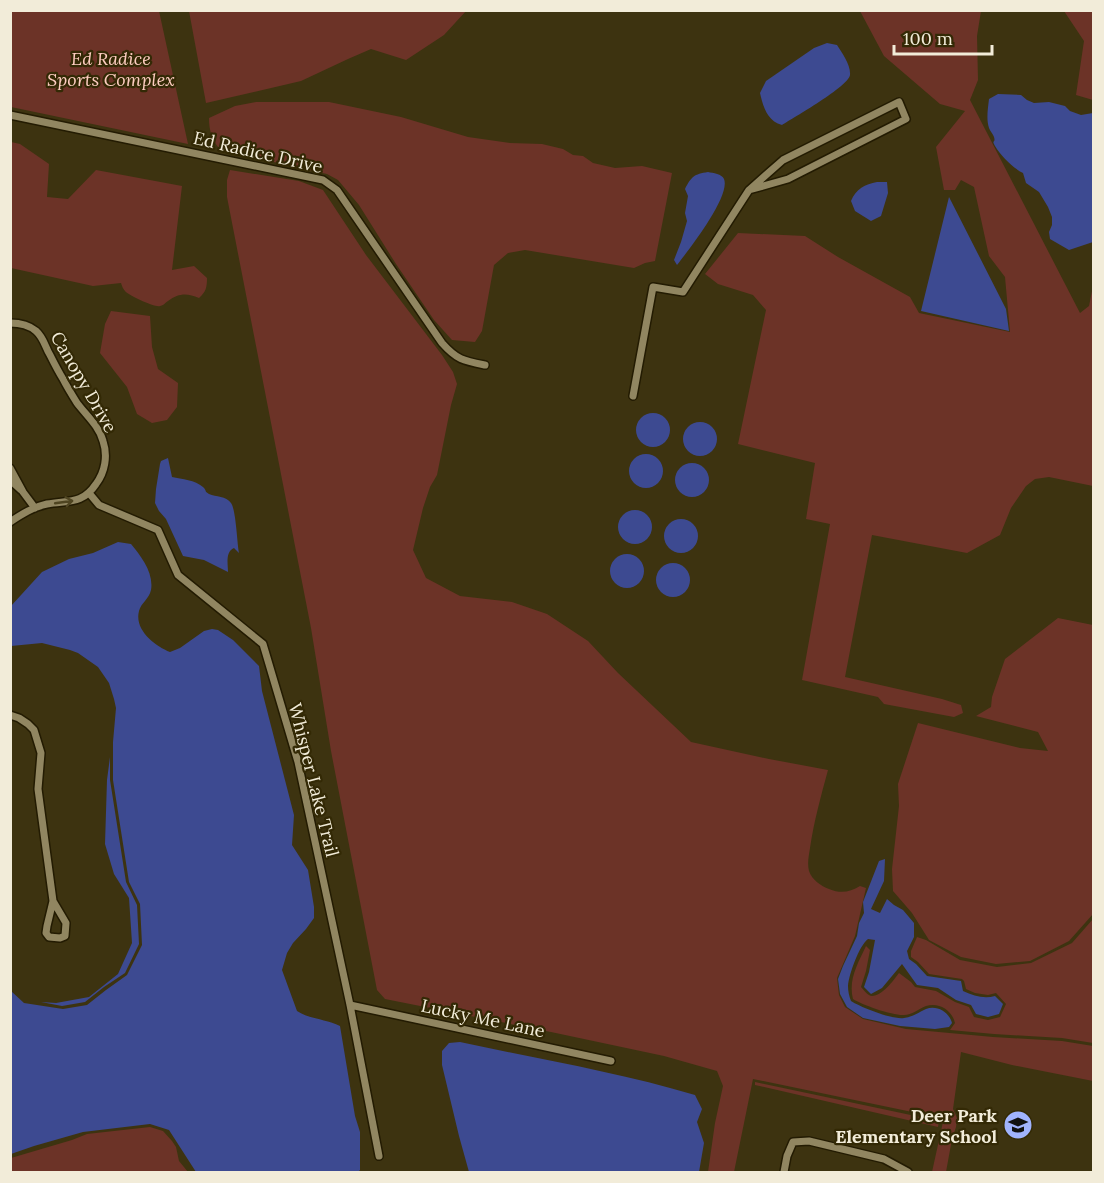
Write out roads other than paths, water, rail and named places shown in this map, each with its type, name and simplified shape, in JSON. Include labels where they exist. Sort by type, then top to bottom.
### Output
[{"type":"street","points":[[633,396],[653,287],[683,292],[749,190],[783,160],[899,102],[906,118],[788,179],[749,190]]},
{"type":"street","name":"Ed Radice Drive","points":[[10,114],[323,180],[337,190],[442,343],[456,357],[485,365]]},
{"type":"street","name":"Canopy Drive","points":[[10,323],[30,327],[43,339],[63,381],[104,441],[106,456],[104,471],[89,493]]},
{"type":"street","points":[[10,468],[35,508]]},
{"type":"street","points":[[10,480],[23,492]]},
{"type":"street","points":[[10,522],[27,510],[46,504],[67,503],[89,493]]},
{"type":"street","name":"Whisper Lake Trail","points":[[89,493],[99,505],[158,530],[178,575],[263,644],[298,762],[350,1005],[379,1156]]},
{"type":"street","points":[[10,715],[20,718],[34,730],[41,753],[38,789],[53,902],[46,933],[49,937],[60,938],[64,936],[66,923],[53,902]]},
{"type":"street","name":"Lucky Me Lane","points":[[350,1005],[611,1061]]},
{"type":"street","points":[[784,1173],[787,1156],[793,1142],[809,1141],[884,1159],[908,1173]]},
{"type":"water","points":[[827,43],[837,45],[846,59],[850,71],[847,80],[831,94],[797,116],[782,125],[777,123],[766,112],[761,98],[760,93],[766,81],[814,48]]},
{"type":"water","points":[[998,94],[1021,95],[1034,103],[1049,102],[1065,106],[1070,111],[1081,115],[1093,113],[1093,242],[1069,250],[1050,239],[1052,217],[1048,207],[1039,192],[1026,183],[1023,173],[1000,154],[993,142],[994,137],[989,129],[987,117],[989,99]]},
{"type":"water","points":[[708,172],[724,179],[721,198],[707,223],[677,265],[674,260],[687,221],[685,213],[688,196],[685,189],[694,177]]},
{"type":"water","points":[[877,182],[887,182],[888,193],[881,216],[871,221],[855,211],[851,201],[861,188]]},
{"type":"water","points":[[949,197],[1006,309],[1009,331],[921,311]]},
{"type":"water","points":[[653,413],[665,418],[670,430],[665,442],[653,447],[641,442],[636,430],[641,418]]},
{"type":"water","points":[[700,422],[712,427],[717,439],[712,451],[700,456],[688,451],[683,439],[688,427]]},
{"type":"water","points":[[646,454],[658,459],[663,471],[658,483],[646,488],[634,483],[629,471],[634,459]]},
{"type":"water","points":[[168,458],[172,477],[196,483],[209,494],[224,498],[231,503],[239,553],[234,548],[229,552],[228,572],[204,560],[183,556],[166,519],[159,511],[155,503],[160,464]]},
{"type":"water","points":[[692,463],[704,468],[709,480],[704,492],[692,497],[680,492],[675,480],[680,468]]},
{"type":"water","points":[[635,510],[647,515],[652,527],[647,539],[635,544],[623,539],[618,527],[623,515]]},
{"type":"water","points":[[681,519],[693,524],[698,536],[693,548],[681,553],[669,548],[664,536],[669,524]]},
{"type":"water","points":[[118,542],[131,544],[149,571],[151,590],[140,608],[138,618],[143,631],[152,641],[170,652],[180,648],[204,631],[218,630],[233,640],[259,666],[262,691],[294,815],[292,845],[308,870],[314,907],[314,918],[293,943],[282,970],[297,1011],[340,1026],[355,1116],[360,1132],[360,1170],[358,1172],[196,1172],[169,1130],[150,1124],[83,1132],[11,1154],[11,991],[24,1003],[63,1009],[87,1005],[127,975],[142,945],[140,904],[129,882],[113,780],[116,708],[109,683],[98,667],[78,653],[42,643],[11,646],[11,606],[42,572],[69,559],[93,553]]},
{"type":"water","points":[[627,554],[639,559],[644,571],[639,583],[627,588],[615,583],[610,571],[615,559]]},
{"type":"water","points":[[673,563],[685,568],[690,580],[685,592],[673,597],[661,592],[656,580],[661,568]]},
{"type":"water","points":[[110,757],[110,780],[126,882],[137,905],[139,944],[125,973],[85,1002],[62,1006],[41,1002],[56,1003],[89,997],[118,974],[132,943],[129,898],[114,874],[105,844]]},
{"type":"water","points":[[885,859],[884,881],[871,909],[880,913],[887,899],[903,910],[914,923],[914,937],[907,951],[909,959],[927,976],[961,981],[963,991],[975,996],[995,996],[1003,1004],[999,1014],[988,1017],[976,1014],[971,1005],[956,1000],[938,988],[917,985],[902,964],[882,988],[871,994],[864,987],[875,940],[868,939],[858,954],[850,975],[848,988],[851,1001],[877,1013],[899,1018],[910,1017],[930,1008],[938,1009],[948,1016],[952,1023],[949,1027],[935,1029],[900,1026],[863,1018],[847,1007],[840,994],[838,979],[857,936],[859,923],[864,913],[863,902],[879,861]]},
{"type":"water","points":[[460,1042],[607,1073],[695,1095],[702,1109],[697,1122],[704,1143],[699,1172],[469,1172],[442,1065],[442,1051],[449,1043]]},
{"type":"place","name":"Deer Park Elementary School","points":[[1018,1125]]},
{"type":"park label","name":"Ed Radice Sports Complex","points":[[111,68]]}]
